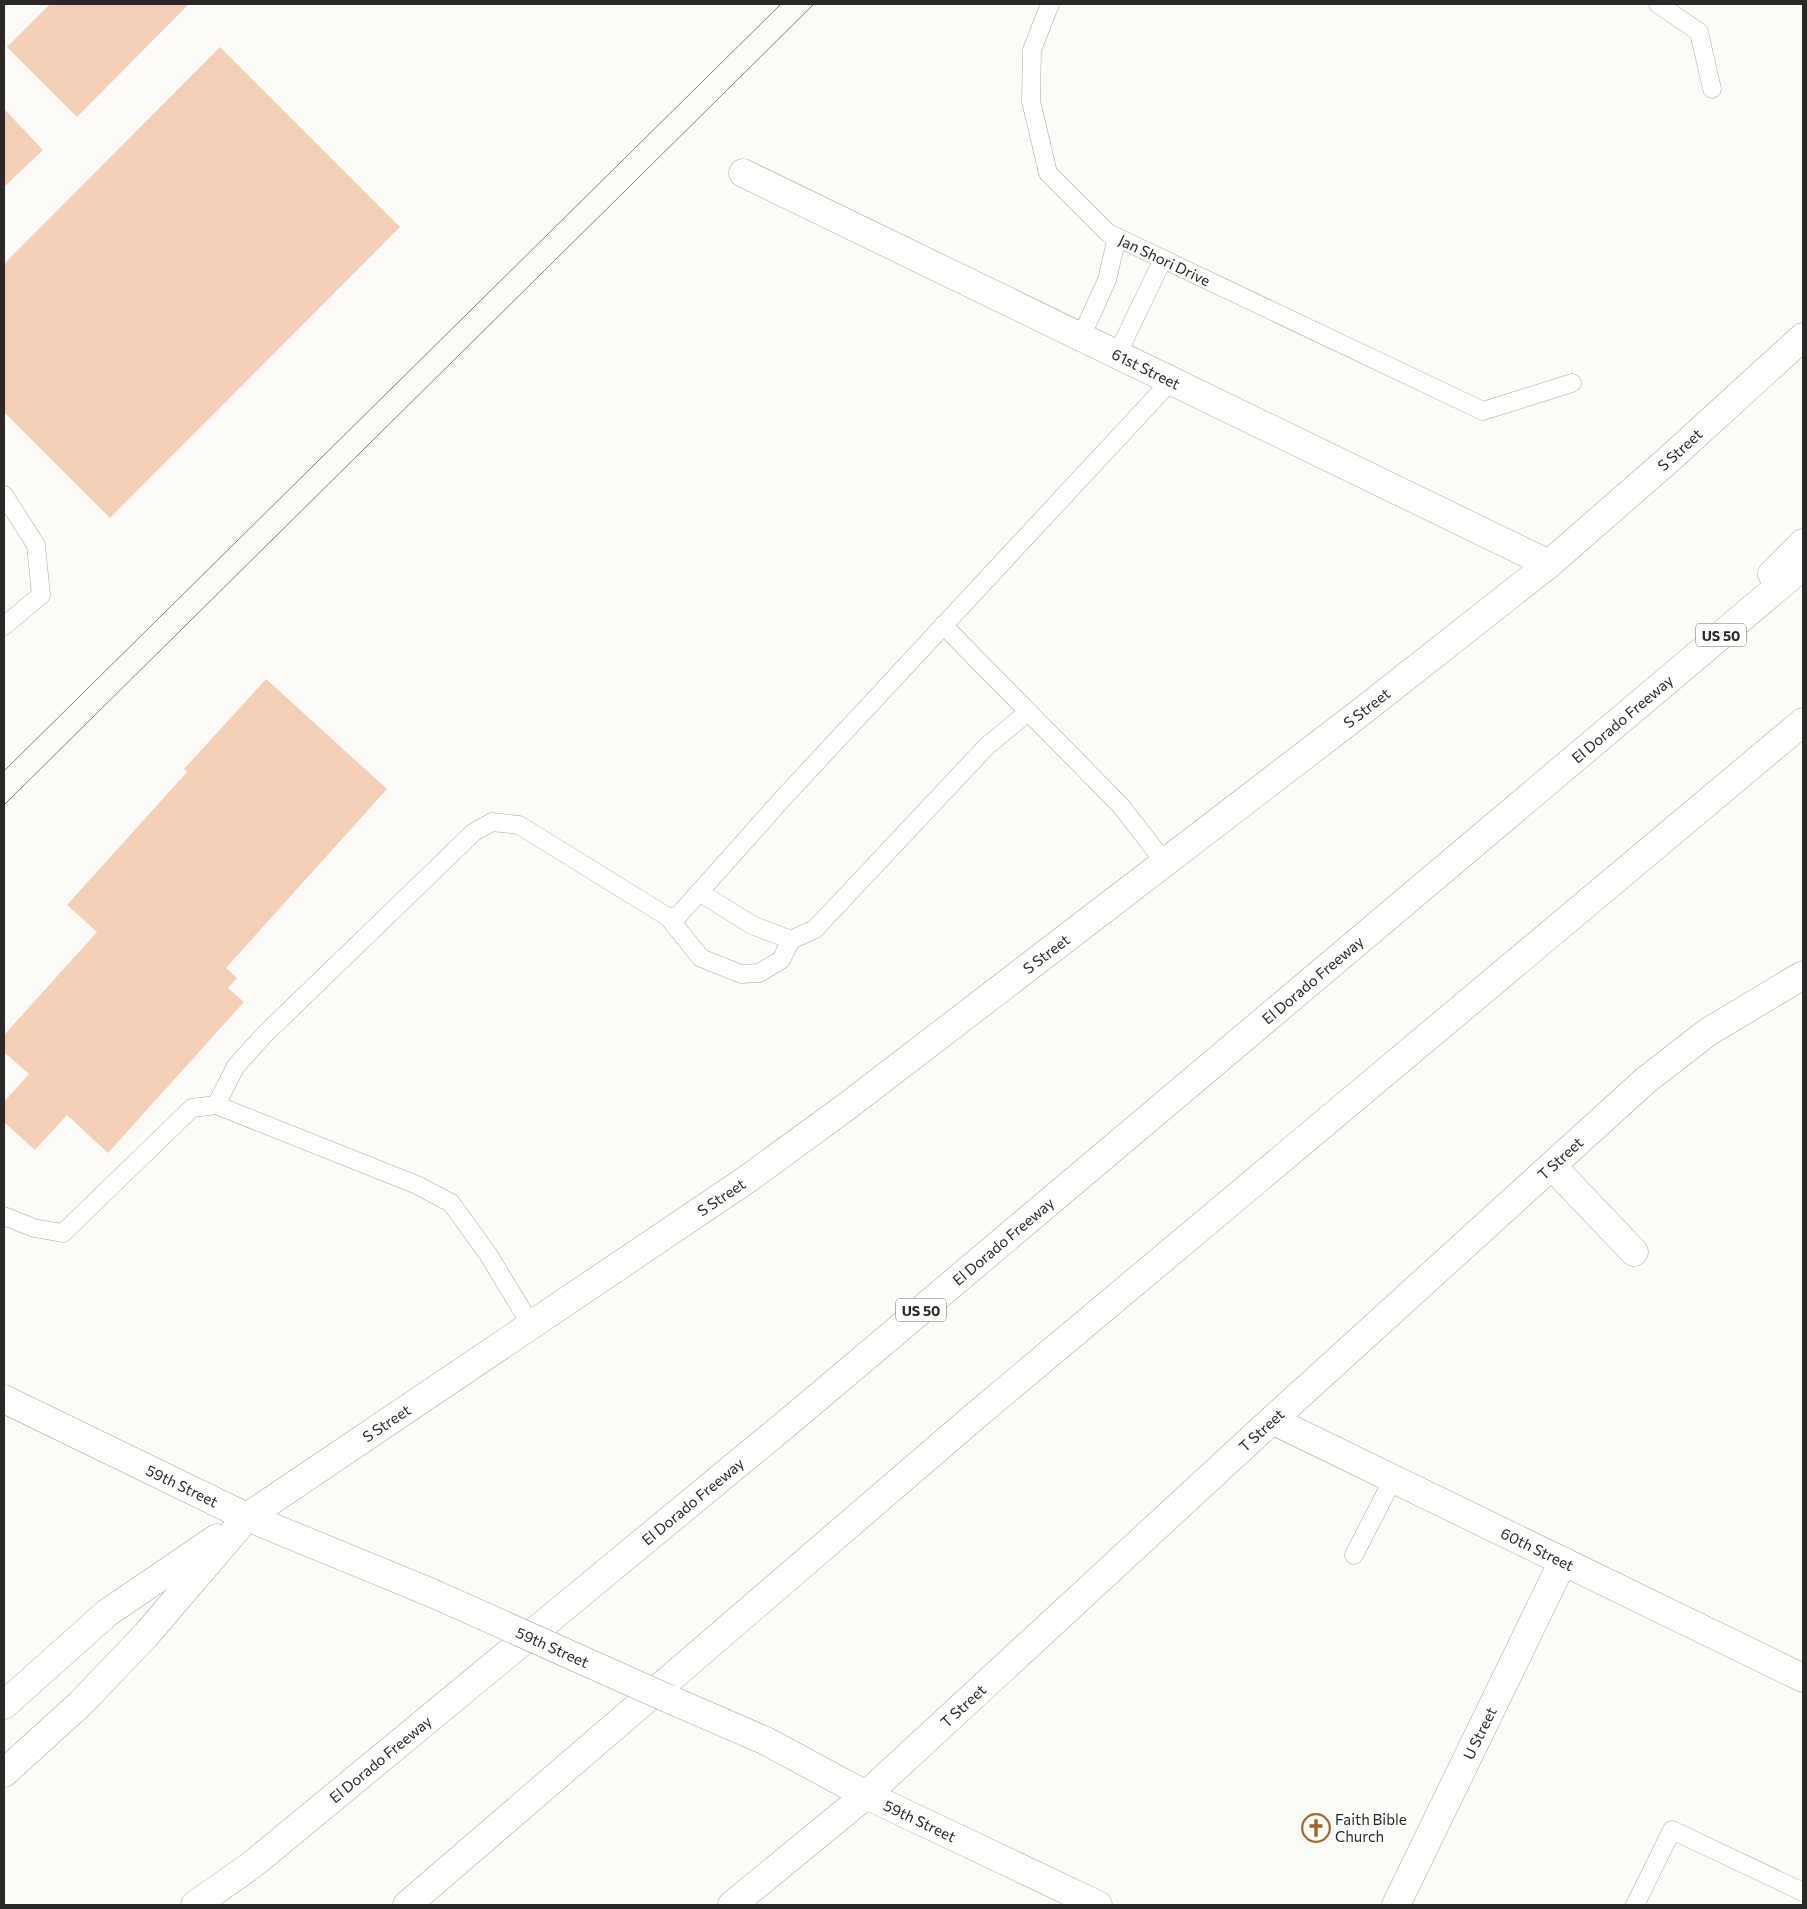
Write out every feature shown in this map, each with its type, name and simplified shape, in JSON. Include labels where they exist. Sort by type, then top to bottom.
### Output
[{"type":"main road","name":"61st Street","points":[[743,173],[1549,564]]},
{"type":"main road","name":"S Street","points":[[247,1517],[746,1180],[838,1112],[1366,709],[1549,564],[1667,461],[1803,337]]},
{"type":"main road","points":[[1639,705],[1803,543]]},
{"type":"main road","name":"El Dorado Freeway","points":[[196,1905],[252,1864],[784,1426],[1803,566]]},
{"type":"main road","points":[[407,1905],[974,1417],[1803,722]]},
{"type":"main road","name":"T Street","points":[[732,1905],[866,1795],[1272,1420],[1646,1080],[1708,1032],[1803,975]]},
{"type":"main road","points":[[1552,1166],[1634,1252]]},
{"type":"main road","name":"59th Street","points":[[4,1399],[247,1517],[432,1593],[766,1742],[866,1795],[1098,1905]]},
{"type":"main road","name":"60th Street","points":[[1272,1420],[1803,1678]]},
{"type":"main road","points":[[4,1705],[107,1613],[247,1517]]},
{"type":"main road","points":[[4,1772],[80,1704],[140,1642],[247,1517]]},
{"type":"main road","name":"U Street","points":[[1396,1905],[1563,1561]]},
{"type":"lane","name":"Jan Shori Drive","points":[[1050,4],[1032,50],[1032,101],[1048,173],[1108,233],[1483,411],[1572,383]]},
{"type":"lane","points":[[1658,4],[1698,32],[1712,89]]},
{"type":"lane","points":[[1081,337],[1107,280],[1117,237]]},
{"type":"lane","points":[[1118,355],[1163,259]]},
{"type":"lane","points":[[668,917],[678,916],[943,625],[1172,381]]},
{"type":"lane","points":[[4,495],[36,544],[41,595],[4,626]]},
{"type":"lane","points":[[943,625],[1121,806],[1165,863]]},
{"type":"lane","points":[[216,1105],[236,1066],[264,1035],[474,832],[492,822],[519,825],[668,917],[702,958],[741,974],[759,973],[781,960],[791,940],[814,929],[986,746],[1028,712]]},
{"type":"lane","points":[[699,892],[752,925],[791,940]]},
{"type":"lane","points":[[4,1216],[34,1228],[63,1233],[192,1108],[216,1105],[417,1184],[451,1203],[488,1254],[531,1325]]},
{"type":"lane","points":[[1354,1555],[1394,1479]]},
{"type":"lane","points":[[1636,1905],[1672,1830],[1803,1892]]},
{"type":"building","points":[[50,4],[189,4],[77,117],[7,47]]},
{"type":"building","points":[[220,47],[400,227],[110,518],[4,412],[4,264]]},
{"type":"building","points":[[4,109],[43,150],[4,187]]},
{"type":"building","points":[[266,679],[387,789],[226,968],[237,978],[228,988],[244,1002],[108,1153],[67,1115],[35,1150],[4,1122],[4,1102],[29,1074],[4,1052],[4,1035],[97,932],[67,905],[187,772],[184,769]]},
{"type":"tram line","points":[[4,771],[781,4]]},
{"type":"tram line","points":[[4,805],[814,4]]},
{"type":"place","name":"Faith Bible Church","points":[[1316,1828]]}]
